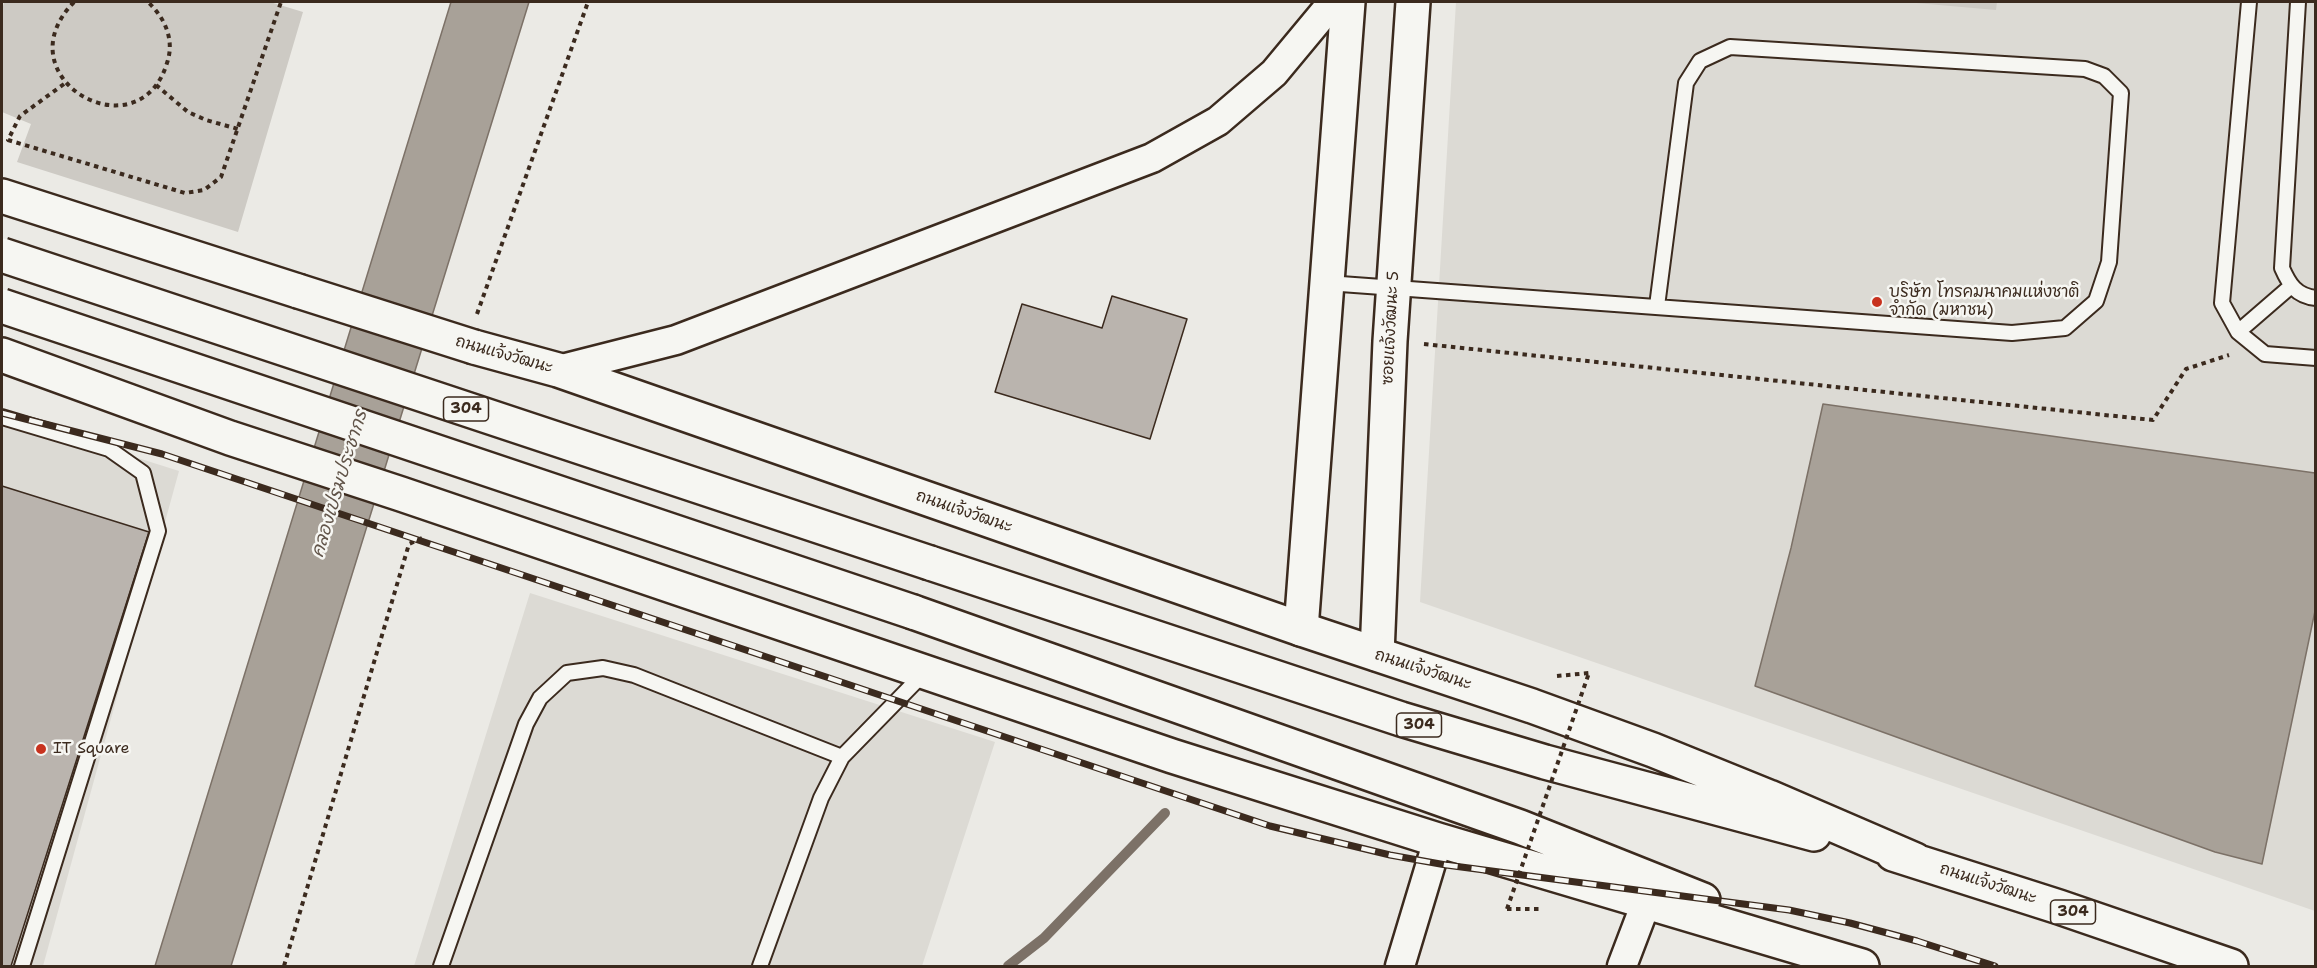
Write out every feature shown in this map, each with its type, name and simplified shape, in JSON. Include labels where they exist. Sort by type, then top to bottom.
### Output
[{"type":"main road","points":[[1301,629],[1348,2]]},
{"type":"main road","name":"ซอยแจ้งวัฒนะ 5","points":[[1377,654],[1390,341],[1413,2]]},
{"type":"main road","name":"ถนนแจ้งวัฒนะ","points":[[2,196],[474,347],[558,370],[1301,629],[1532,706],[1653,750],[1770,797],[1915,860]]},
{"type":"main road","name":"ถนนแจ้งวัฒนะ","points":[[2,255],[1401,719],[1684,800],[1915,860],[2230,966]]},
{"type":"main road","points":[[2,306],[913,612],[1520,827],[1864,966]]},
{"type":"main road","points":[[2,355],[230,438],[1172,756],[1438,840],[1864,966]]},
{"type":"street","points":[[558,370],[676,340],[1152,158],[1218,121],[1266,80],[1333,2]]},
{"type":"street","points":[[1400,966],[1438,840]]},
{"type":"street","points":[[1622,966],[1646,903]]},
{"type":"lane","points":[[2249,2],[2222,303],[2238,332],[2265,354],[2316,358]]},
{"type":"lane","points":[[2298,2],[2282,268],[2290,286],[2307,297],[2316,297]]},
{"type":"lane","points":[[1327,283],[2012,333],[2065,328],[2096,301],[2109,262],[2121,93],[2104,76],[2085,69],[1730,47],[1700,61],[1686,83],[1657,306]]},
{"type":"lane","points":[[2238,332],[2290,286]]},
{"type":"lane","points":[[2,417],[109,449],[143,473],[158,531],[22,966]]},
{"type":"lane","points":[[441,966],[526,724],[540,698],[567,674],[603,668],[634,675],[842,758]]},
{"type":"lane","points":[[760,966],[821,798],[842,758],[926,672]]},
{"type":"path","points":[[74,2],[63,13],[55,30],[52,49],[55,68],[64,84],[79,97],[96,104],[115,106],[135,101],[152,91],[164,75],[170,56],[169,36],[162,18],[149,2]]},
{"type":"path","points":[[64,84],[20,116],[8,141],[184,193],[204,190],[221,177],[281,2]]},
{"type":"path","points":[[477,314],[588,2]]},
{"type":"path","points":[[156,85],[188,112],[238,129]]},
{"type":"path","points":[[1390,341],[2153,420],[2186,369],[2256,346]]},
{"type":"path","points":[[284,966],[410,544],[425,537]]},
{"type":"path","points":[[1540,909],[1508,909],[1589,673],[1557,676]]},
{"type":"shaded area","points":[[4,2],[270,2],[303,12],[238,232],[17,162],[31,124],[2,112],[2,10]]},
{"type":"shaded area","name":"บริษัท โทรคมนาคมแห่งชาติ จำกัด (มหาชน)","points":[[1456,2],[2315,2],[2315,911],[1420,602]]},
{"type":"shaded area","points":[[1905,2],[1997,2],[1996,10]]},
{"type":"shaded area","name":"IT Square","points":[[2,415],[179,471],[43,966],[2,966]]},
{"type":"shaded area","points":[[530,593],[995,742],[922,966],[414,966]]},
{"type":"water","name":"คลองเปรมประชากร","points":[[451,2],[529,2],[231,966],[155,966]]},
{"type":"water","points":[[1823,404],[2315,473],[2315,611],[2262,864],[2215,852],[1755,686],[1791,548]]},
{"type":"building","points":[[1112,296],[1187,319],[1150,439],[995,392],[1022,304],[1102,328]]},
{"type":"building","name":"IT Square","points":[[2,486],[149,532],[11,966],[2,966]]},
{"type":"waterway","points":[[1008,966],[1044,938],[1165,813]]},
{"type":"railway","points":[[2,413],[162,454],[1270,826],[1390,855],[1446,865],[1789,910],[1917,941],[1995,966]]},
{"type":"place","name":"บริษัท โทรคมนาคมแห่งชาติ จำกัด (มหาชน)","points":[[1877,302]]},
{"type":"place","name":"IT Square","points":[[41,749]]}]
